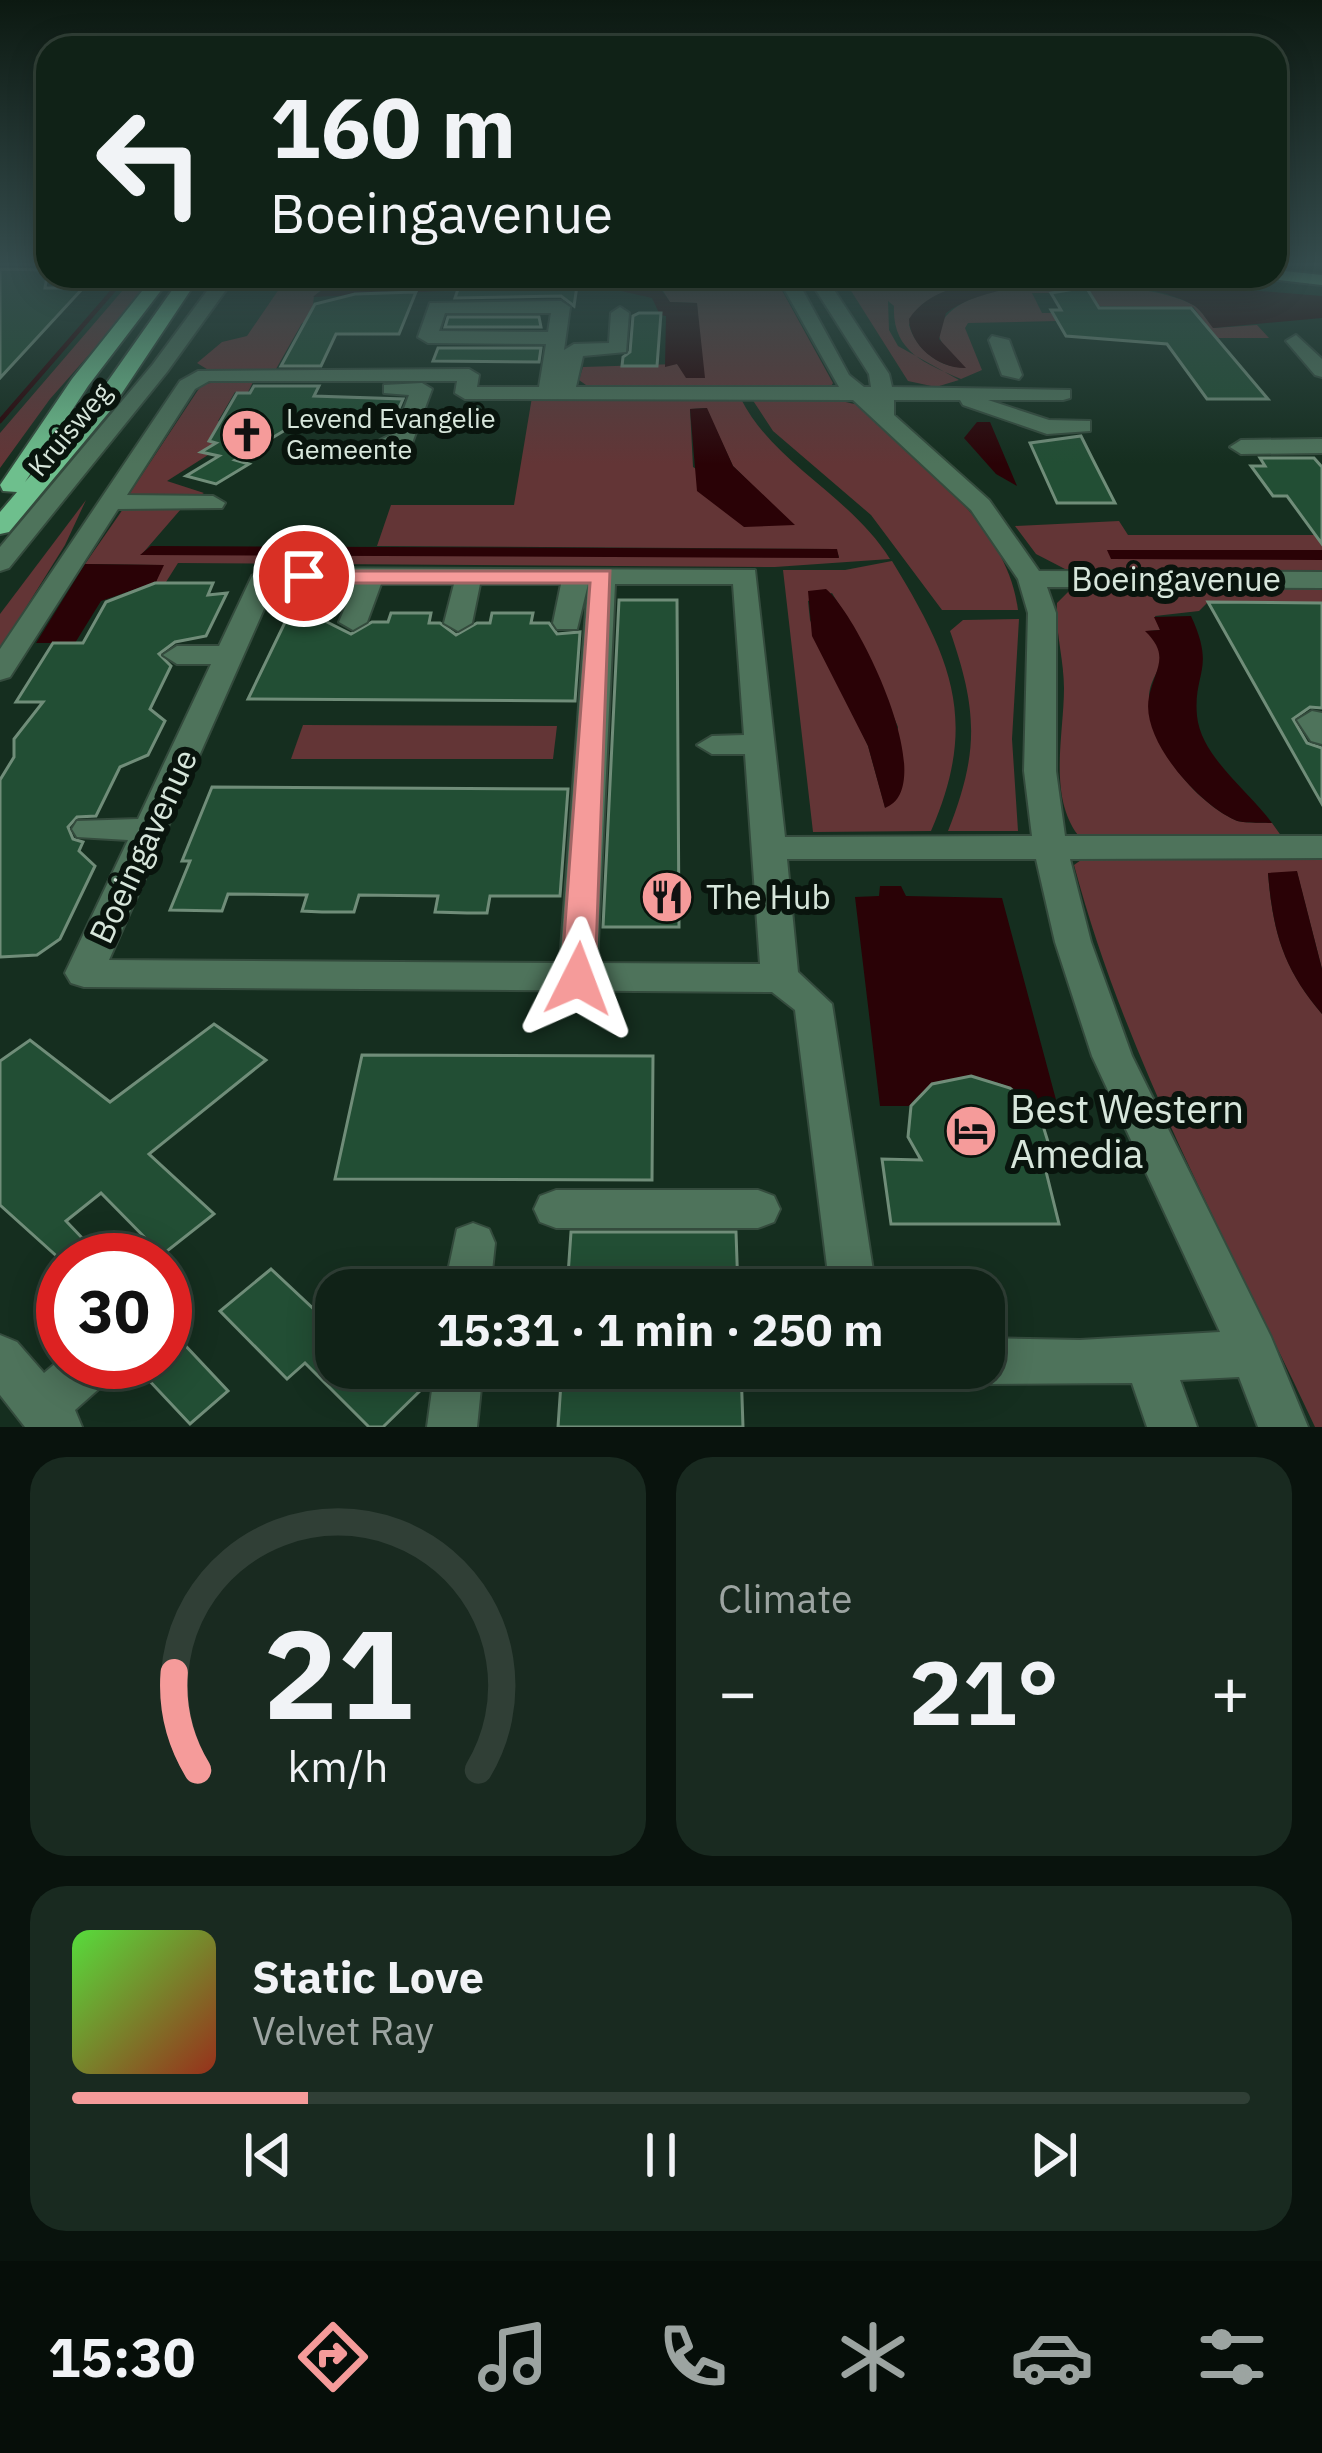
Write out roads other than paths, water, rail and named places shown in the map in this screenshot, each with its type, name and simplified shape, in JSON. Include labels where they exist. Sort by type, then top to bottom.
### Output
[{"type":"main road","name":"Kruisweg","points":[[0,500],[79,382],[120,331]]},
{"type":"main road","name":"Kruisweg","points":[[0,527],[101,406],[153,331]]},
{"type":"street","name":"Kruisweg","points":[[0,563],[187,331]]},
{"type":"street","points":[[430,331],[428,337],[556,338]]},
{"type":"street","points":[[548,393],[557,331]]},
{"type":"street","points":[[548,393],[574,350],[619,348],[619,331]]},
{"type":"street","name":"Boeingavenue","points":[[816,331],[842,378],[859,394],[885,405],[990,515],[1030,579],[1042,614],[1040,771],[1050,846],[1073,942],[1112,1056],[1254,1353],[1282,1427]]},
{"type":"street","name":"Boeingavenue","points":[[851,331],[879,374],[885,405]]},
{"type":"street","points":[[1322,338],[1295,341],[1322,371]]},
{"type":"street","points":[[999,340],[1012,375]]},
{"type":"street","points":[[0,671],[186,387],[208,375],[370,368],[474,393],[548,393],[659,382],[859,394]]},
{"type":"street","points":[[885,405],[1057,385],[1012,375],[976,381],[960,394]]},
{"type":"street","points":[[337,388],[422,388],[404,438],[392,440]]},
{"type":"street","points":[[960,394],[975,404],[1047,427],[1082,426]]},
{"type":"street","points":[[1241,447],[1322,446]]},
{"type":"street","points":[[108,502],[214,503]]},
{"type":"street","name":"Boeingavenue","points":[[265,576],[371,576],[746,576],[780,979],[84,973],[265,576]]},
{"type":"street","points":[[353,622],[371,576]]},
{"type":"street","points":[[458,623],[469,576]]},
{"type":"street","points":[[567,623],[589,576]]},
{"type":"street","points":[[578,979],[594,710],[589,576]]},
{"type":"street","name":"Boeingavenue","points":[[1030,579],[1322,580]]},
{"type":"street","points":[[177,655],[230,655]]},
{"type":"street","points":[[712,745],[761,744]]},
{"type":"street","points":[[89,830],[150,830]]},
{"type":"street","points":[[771,848],[1322,848]]},
{"type":"street","points":[[780,979],[813,1004],[850,1269]]},
{"type":"street","points":[[556,1209],[758,1209]]},
{"type":"street","points":[[469,1269],[472,1243]]},
{"type":"street","points":[[1005,1361],[1254,1353]]},
{"type":"street","points":[[0,1358],[49,1417],[72,1389]]},
{"type":"street","points":[[1148,1359],[1172,1427]]},
{"type":"street","points":[[452,1427],[456,1389]]},
{"type":"waterway","points":[[0,421],[78,331]]},
{"type":"place","name":"Levend Evangelie Gemeente","points":[[247,435]]},
{"type":"place","name":"The Hub","points":[[667,897]]},
{"type":"place","name":"Best Western Amedia","points":[[971,1131]]}]
